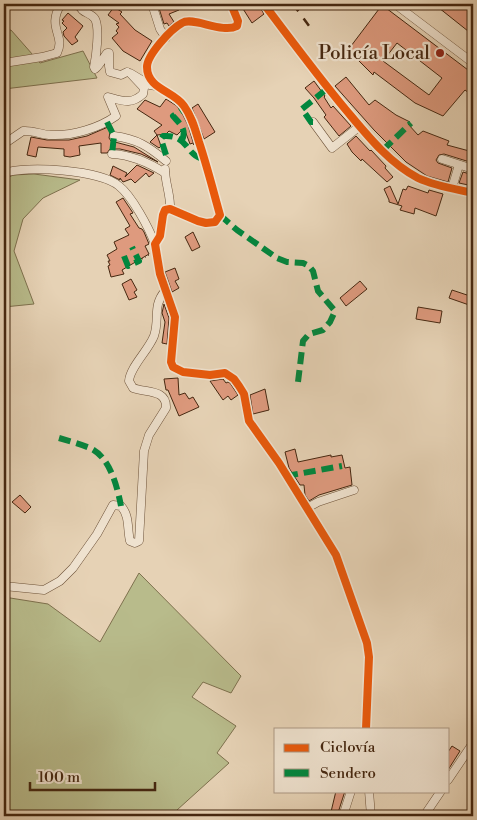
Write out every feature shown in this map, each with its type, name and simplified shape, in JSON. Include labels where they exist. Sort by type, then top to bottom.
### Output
[{"type":"street","points":[[4,63],[56,53],[60,43],[54,22],[56,12],[61,4]]},
{"type":"street","points":[[79,4],[84,13],[92,16],[96,22],[97,45],[94,67],[96,69],[102,59],[109,53],[110,72],[121,76],[127,72]]},
{"type":"street","points":[[152,4],[160,29],[166,38]]},
{"type":"street","points":[[156,244],[160,236],[165,210],[170,209],[206,223],[215,222],[220,215],[192,119],[179,100],[152,82],[148,74],[147,65],[151,55],[183,22],[192,21],[202,24],[237,26],[238,21],[231,4]]},
{"type":"street","points":[[264,4],[312,68],[360,126],[394,162],[414,176],[473,194]]},
{"type":"street","points":[[395,4],[473,63]]},
{"type":"street","points":[[4,144],[23,131],[52,135],[89,129],[106,122],[116,116],[108,97],[134,101],[143,94],[144,88],[130,73],[150,85],[159,87]]},
{"type":"street","points":[[313,122],[332,148],[360,126]]},
{"type":"street","points":[[114,136],[134,140],[166,158],[165,174],[171,200],[170,209]]},
{"type":"street","points":[[112,154],[143,160],[165,174]]},
{"type":"street","points":[[442,159],[473,169]]},
{"type":"street","points":[[452,188],[459,165]]},
{"type":"street","points":[[4,174],[19,170],[50,170],[94,176],[119,185],[129,196],[156,244],[158,264],[165,291],[175,317],[171,362],[173,367],[183,372],[210,375],[224,374],[234,379],[244,394],[248,421],[276,458],[336,556],[367,643],[369,657],[366,728]]},
{"type":"street","points":[[4,586],[44,590],[60,581],[73,568],[97,534],[113,505],[121,506],[124,510],[130,541],[135,543],[139,541],[144,451],[149,435],[166,408],[166,404],[160,394],[134,388],[128,381],[129,376],[145,354],[154,335],[159,298],[165,291]]},
{"type":"street","points":[[308,510],[318,502],[354,490]]},
{"type":"street","points":[[450,777],[473,743]]},
{"type":"street","points":[[344,816],[350,792]]},
{"type":"street","points":[[369,792],[370,816]]},
{"type":"street","points":[[424,816],[440,792]]},
{"type":"path","points":[[139,261],[152,254]]},
{"type":"green space","points":[[11,30],[40,63],[83,51],[97,78],[4,89],[4,31]]},
{"type":"green space","points":[[34,174],[80,180],[43,198],[23,219],[14,251],[34,304],[4,307],[4,180],[13,175]]},
{"type":"green space","points":[[139,573],[241,676],[231,693],[203,682],[192,697],[236,726],[217,753],[229,763],[177,810],[180,816],[4,816],[4,597],[48,604],[100,642]]},
{"type":"building","points":[[176,4],[179,10],[169,14],[174,22],[169,26],[167,23],[164,24],[158,5]]},
{"type":"building","points":[[240,4],[258,4],[264,14],[252,23]]},
{"type":"building","points":[[434,4],[461,4],[473,13],[473,35]]},
{"type":"building","points":[[382,5],[472,73],[473,96],[465,90],[443,116],[415,103],[374,72],[373,75],[348,50]],"holes":[[[397,43],[442,78],[429,95],[383,61]]]},
{"type":"building","points":[[114,7],[122,12],[120,14],[135,30],[152,41],[140,61],[123,51],[112,38],[118,33],[116,31],[119,27],[116,24],[119,23],[108,15]]},
{"type":"building","points":[[68,13],[83,26],[75,37],[78,41],[72,45],[63,32],[67,28],[62,23],[64,21],[62,20]]},
{"type":"building","points":[[346,77],[369,105],[375,100],[396,115],[410,122],[408,124],[418,135],[423,131],[449,141],[447,145],[473,152],[473,163],[444,154],[439,155],[436,160],[438,163],[452,168],[448,182],[427,176],[406,162],[374,130],[335,86]]},
{"type":"building","points":[[314,81],[331,108],[333,106],[351,126],[339,136],[324,117],[326,115],[314,98],[305,88]]},
{"type":"building","points":[[166,99],[177,106],[182,113],[194,145],[193,143],[190,144],[184,128],[177,135],[169,131],[166,134],[157,135],[154,131],[162,125],[137,109],[145,100],[160,107]]},
{"type":"building","points":[[198,104],[215,132],[204,139],[192,108]]},
{"type":"building","points":[[108,127],[111,141],[134,147],[158,162],[141,154],[120,149],[110,149],[107,153],[101,153],[101,143],[79,146],[80,155],[70,157],[64,156],[64,149],[38,147],[36,157],[27,155],[31,137],[47,140],[69,140],[87,136]]},
{"type":"building","points":[[157,135],[161,146],[159,148],[150,142]]},
{"type":"building","points":[[356,136],[386,166],[385,168],[393,177],[387,182],[352,152],[347,144]]},
{"type":"building","points":[[137,165],[154,173],[149,177],[146,173],[135,183],[131,179],[123,182],[120,178],[120,180],[110,175],[113,166],[127,173],[125,177]]},
{"type":"building","points":[[463,172],[473,175],[473,186],[459,183]]},
{"type":"building","points":[[390,186],[398,204],[403,189],[406,190],[408,186],[428,193],[429,190],[443,194],[436,216],[415,208],[414,214],[400,210],[402,206],[389,202],[384,189]]},
{"type":"building","points":[[123,198],[133,213],[130,214],[144,232],[149,244],[145,246],[149,254],[122,270],[124,274],[111,277],[108,266],[110,265],[108,261],[110,261],[107,255],[117,249],[114,242],[129,235],[125,229],[130,226],[116,202]]},
{"type":"building","points":[[193,232],[200,247],[192,251],[185,237]]},
{"type":"building","points":[[175,268],[179,279],[175,281],[179,288],[172,292],[165,272]]},
{"type":"building","points":[[131,279],[137,290],[134,292],[137,297],[129,300],[122,284]]},
{"type":"building","points":[[360,281],[367,289],[346,306],[340,298]]},
{"type":"building","points":[[452,290],[473,297],[472,306],[449,298]]},
{"type":"building","points":[[164,304],[169,318],[167,344],[162,343],[165,322],[162,313]]},
{"type":"building","points":[[418,307],[442,311],[440,323],[416,319]]},
{"type":"building","points":[[178,378],[179,395],[185,393],[189,399],[193,397],[199,407],[179,416],[168,390],[166,390],[164,379]]},
{"type":"building","points":[[223,379],[226,383],[230,383],[238,395],[231,400],[228,396],[223,400],[210,381]]},
{"type":"building","points":[[265,389],[269,410],[253,414],[250,395]]},
{"type":"building","points":[[295,449],[298,462],[331,455],[331,457],[342,455],[345,468],[350,467],[352,485],[319,495],[309,501],[305,495],[304,485],[300,485],[289,468],[285,452]]},
{"type":"building","points":[[20,495],[31,507],[25,513],[12,502]]},
{"type":"building","points":[[452,746],[460,751],[450,767],[450,749]]},
{"type":"building","points":[[336,792],[345,792],[337,816],[330,816]]},
{"type":"railway","points":[[293,4],[312,30]]},
{"type":"marked path","points":[[313,122],[311,122],[302,109],[328,88]]},
{"type":"marked path","points":[[182,140],[183,130],[173,116],[185,108]]},
{"type":"marked path","points":[[107,122],[114,136],[112,154]]},
{"type":"marked path","points":[[383,150],[411,123]]},
{"type":"marked path","points":[[166,155],[161,139],[163,136],[171,136],[178,138],[194,154],[204,159]]},
{"type":"marked path","points":[[220,215],[237,230],[277,258],[309,266],[313,271],[318,291],[335,311],[330,322],[323,330],[309,334],[303,341],[298,382]]},
{"type":"marked path","points":[[124,256],[128,266],[139,261],[132,247]]},
{"type":"marked path","points":[[59,438],[90,448],[103,458],[115,481],[121,506]]},
{"type":"marked path","points":[[286,476],[342,466]]},
{"type":"cycle path","points":[[231,4],[238,21],[237,26],[224,28],[187,21],[182,23],[160,43],[151,56],[147,67],[151,80],[180,101],[189,114],[195,128],[220,215],[215,222],[206,223],[170,209],[165,210],[163,215],[160,236],[155,244],[160,274],[175,317],[171,362],[173,367],[183,372],[210,375],[225,373],[234,379],[244,394],[249,421],[279,463],[336,555],[367,643],[369,657],[366,728]]},
{"type":"cycle path","points":[[264,4],[335,97],[370,139],[397,165],[425,181],[473,193]]},
{"type":"place","name":"Policía Local","points":[[440,53]]}]
